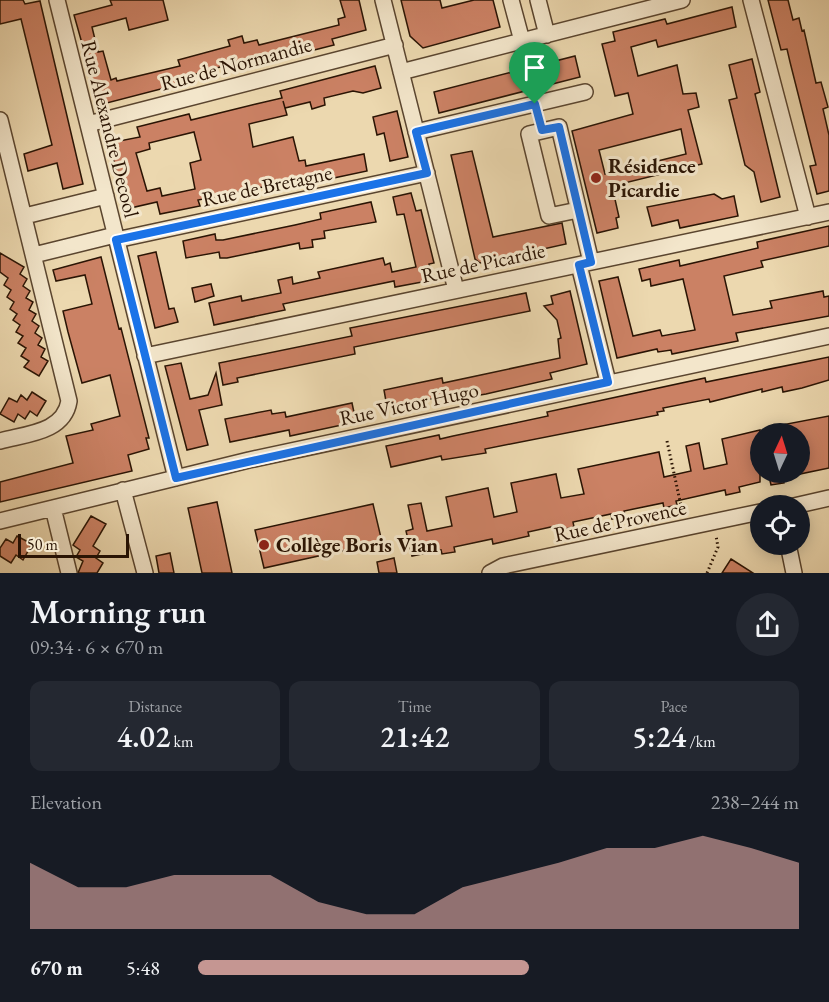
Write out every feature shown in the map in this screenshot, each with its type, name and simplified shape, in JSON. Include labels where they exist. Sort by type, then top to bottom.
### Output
[{"type":"street","name":"Rue Alexandre Decool","points":[[57,0],[176,478]]},
{"type":"street","points":[[383,0],[456,290]]},
{"type":"street","points":[[512,0],[522,41]]},
{"type":"street","points":[[538,0],[547,34]]},
{"type":"street","points":[[401,72],[682,0]]},
{"type":"street","points":[[751,0],[808,217]]},
{"type":"street","name":"Rue de Normandie","points":[[88,124],[394,45]]},
{"type":"street","points":[[416,132],[585,92]]},
{"type":"street","points":[[535,104],[542,130]]},
{"type":"street","points":[[0,120],[67,385],[68,406],[60,421],[52,427],[0,441]]},
{"type":"street","points":[[578,210],[549,216],[529,134],[559,127],[578,210],[585,264],[608,382]]},
{"type":"street","name":"Rue de Bretagne","points":[[34,255],[427,173]]},
{"type":"street","points":[[25,216],[105,196]]},
{"type":"street","name":"Rue de Picardie","points":[[145,356],[829,212]]},
{"type":"street","name":"Rue Victor Hugo","points":[[0,521],[176,478],[608,382],[829,336]]},
{"type":"street","points":[[123,490],[144,573]]},
{"type":"street","points":[[810,502],[829,498]]},
{"type":"street","points":[[53,508],[69,573]]},
{"type":"street","name":"Rue de Provence","points":[[490,573],[503,566],[750,515]]},
{"type":"street","points":[[790,555],[794,573]]},
{"type":"path","points":[[667,441],[686,529]]},
{"type":"path","points":[[707,573],[718,548],[712,523]]},
{"type":"building","points":[[0,0],[23,0],[25,4],[40,1],[83,184],[63,189],[57,163],[28,171],[24,154],[52,145],[21,19],[0,24]]},
{"type":"building","points":[[110,0],[163,0],[168,20],[129,30],[126,18],[92,27],[98,52],[103,51],[111,80],[116,78],[117,81],[180,66],[178,60],[230,46],[228,40],[242,36],[244,43],[257,40],[259,45],[339,25],[338,19],[345,17],[340,0],[359,0],[366,30],[332,39],[334,45],[263,63],[261,56],[182,78],[184,83],[103,104],[98,100],[74,15],[112,5]]},
{"type":"building","points":[[401,0],[440,0],[442,8],[474,0],[493,0],[500,27],[423,48],[410,36]]},
{"type":"building","points":[[768,0],[788,0],[793,20],[799,18],[802,31],[804,30],[816,83],[821,82],[828,107],[823,109],[829,135],[829,191],[817,194],[810,166],[816,165],[787,49],[781,50]]},
{"type":"building","points":[[732,7],[736,27],[658,47],[656,40],[631,47],[638,76],[677,65],[683,94],[696,93],[699,107],[688,110],[702,164],[612,186],[619,217],[616,218],[618,228],[597,233],[572,131],[633,114],[628,93],[615,96],[602,44],[615,41],[613,32],[665,19],[667,24]],"holes":[[[681,129],[686,154],[605,174],[599,150]]]},
{"type":"building","points":[[575,56],[580,77],[439,113],[434,92]]},
{"type":"building","points":[[752,59],[760,92],[755,94],[780,197],[761,202],[754,172],[745,165],[729,100],[737,98],[729,65]]},
{"type":"building","points":[[375,66],[381,88],[363,93],[353,91],[324,98],[325,105],[312,109],[310,102],[285,108],[287,115],[249,124],[253,147],[293,137],[299,161],[305,160],[306,166],[364,154],[367,171],[310,183],[309,177],[198,200],[200,206],[160,214],[157,202],[126,209],[109,143],[140,137],[137,127],[189,114],[191,120],[282,98],[280,91]],"holes":[[[194,132],[201,160],[190,163],[195,189],[162,196],[160,188],[147,191],[136,153],[150,149],[149,143]]]},
{"type":"building","points":[[397,111],[408,157],[390,161],[384,133],[377,135],[373,117]]},
{"type":"building","points":[[472,151],[493,237],[562,223],[566,244],[480,263],[475,259],[451,155]]},
{"type":"building","points":[[411,193],[416,211],[421,210],[434,263],[429,264],[433,280],[395,287],[394,281],[283,304],[285,310],[214,325],[209,303],[241,296],[242,301],[281,293],[278,280],[292,277],[293,284],[320,278],[318,272],[383,258],[385,265],[390,263],[392,272],[416,267],[404,214],[397,215],[393,197]]},
{"type":"building","points":[[714,194],[722,199],[734,196],[738,216],[680,228],[678,220],[652,226],[647,207]]},
{"type":"building","points":[[371,202],[376,222],[324,231],[325,238],[312,240],[313,247],[300,249],[299,243],[227,258],[220,258],[219,252],[186,258],[183,241],[215,234],[216,240],[223,240],[321,219],[320,213]]},
{"type":"building","points":[[829,226],[829,246],[761,261],[763,267],[724,276],[733,315],[772,308],[770,301],[823,291],[824,297],[829,296],[829,316],[736,333],[738,341],[672,354],[671,350],[658,352],[657,349],[617,358],[599,281],[618,277],[633,336],[660,330],[662,336],[695,330],[683,279],[651,286],[650,279],[642,281],[639,269],[679,260],[680,266],[758,248],[757,242]]},
{"type":"building","points":[[156,252],[169,309],[174,308],[178,322],[155,328],[138,256]]},
{"type":"building","points":[[0,253],[24,267],[20,274],[27,279],[23,286],[30,291],[26,298],[33,302],[29,310],[36,314],[32,321],[39,326],[35,333],[42,338],[38,345],[45,349],[41,357],[48,361],[39,376],[24,367],[29,361],[21,356],[26,348],[18,343],[23,336],[16,332],[20,325],[13,320],[17,314],[10,309],[14,302],[7,297],[11,290],[4,285],[8,278],[0,272]]},
{"type":"building","points":[[101,257],[149,438],[146,438],[149,449],[128,455],[132,471],[0,502],[0,482],[73,463],[66,436],[93,430],[91,424],[120,416],[110,375],[82,383],[68,332],[63,311],[92,304],[85,275],[56,281],[53,270]]},
{"type":"building","points":[[211,284],[214,296],[195,302],[192,288]]},
{"type":"building","points":[[570,291],[587,364],[550,373],[552,379],[486,394],[463,398],[457,394],[387,407],[384,390],[442,378],[443,383],[560,358],[558,339],[561,338],[557,320],[544,306],[553,304],[551,296]]},
{"type":"building","points":[[526,293],[530,311],[354,347],[355,354],[237,378],[238,382],[223,385],[219,363],[352,336],[350,328]]},
{"type":"building","points":[[829,357],[829,380],[802,388],[783,392],[782,387],[762,392],[762,389],[710,402],[709,399],[663,408],[664,411],[657,412],[658,415],[485,449],[486,453],[442,460],[441,456],[391,467],[386,446],[439,435],[440,439],[548,416],[547,412],[705,378],[706,382]]},
{"type":"building","points":[[181,363],[190,399],[208,395],[216,373],[222,405],[199,410],[208,445],[187,450],[165,366]]},
{"type":"building","points":[[32,392],[46,401],[37,416],[30,411],[25,419],[18,414],[14,422],[0,414],[9,398],[17,402],[21,395],[27,400]]},
{"type":"building","points":[[352,403],[356,422],[290,436],[289,430],[230,442],[225,419],[271,410],[272,414],[285,412],[286,417]]},
{"type":"building","points":[[829,416],[829,468],[810,472],[810,423],[792,423]]},
{"type":"building","points":[[750,432],[750,483],[756,483],[739,487],[740,492],[726,495],[725,490],[676,501],[677,505],[664,508],[663,503],[624,511],[625,516],[612,519],[611,514],[573,522],[574,527],[561,530],[560,525],[528,532],[529,536],[493,544],[492,539],[454,547],[455,552],[442,554],[441,550],[412,556],[406,531],[413,529],[408,505],[421,503],[427,531],[452,526],[446,497],[488,488],[494,517],[517,512],[511,483],[556,474],[561,498],[584,494],[578,469],[659,452],[664,477],[691,471],[686,446],[699,443],[704,469],[727,464],[722,439]]},
{"type":"building","points":[[217,502],[232,573],[202,573],[188,508]]},
{"type":"building","points":[[373,504],[382,542],[264,568],[255,530]]},
{"type":"building","points":[[91,516],[106,524],[93,546],[100,551],[96,558],[103,563],[97,573],[78,573],[83,561],[76,557],[80,550],[73,545]]},
{"type":"building","points":[[17,536],[32,544],[23,560],[16,555],[11,563],[0,556],[0,548],[6,539],[13,543]]},
{"type":"building","points":[[170,553],[174,573],[159,573],[156,556]]},
{"type":"building","points":[[394,558],[397,573],[379,573],[377,562]]},
{"type":"building","points":[[731,559],[753,573],[722,573]]},
{"type":"place","name":"Résidence Picardie","points":[[596,178]]},
{"type":"place","name":"Collège Boris Vian","points":[[264,545]]},
{"type":"route","points":[[535,104],[542,130],[559,127],[591,262],[579,265],[608,382],[176,478],[116,240],[427,173],[416,132],[535,104]]}]
